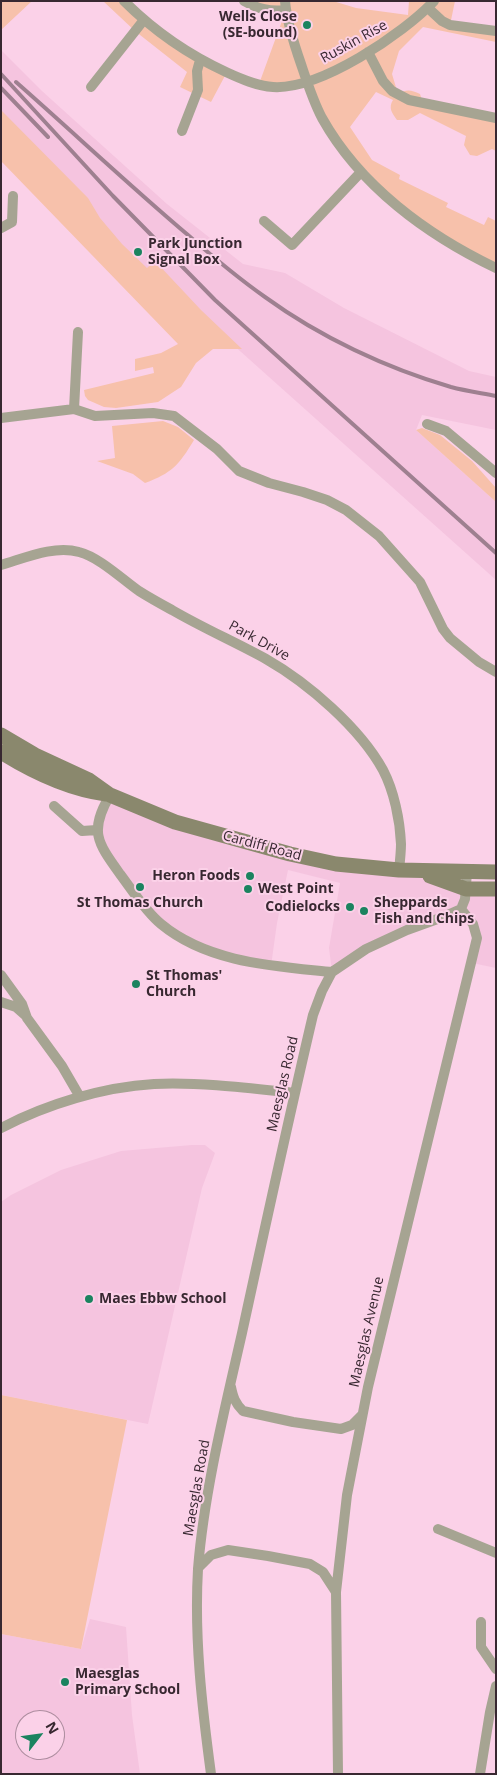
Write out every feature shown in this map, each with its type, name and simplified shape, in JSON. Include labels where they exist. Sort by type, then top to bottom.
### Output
[{"type":"main road","name":"Cardiff Road","points":[[1,735],[35,755],[89,780],[110,795],[175,822],[290,854],[336,864],[399,870],[496,872]]},
{"type":"main road","name":"Cardiff Road","points":[[1,752],[20,764],[54,780],[86,791],[110,795]]},
{"type":"main road","name":"Cardiff Road","points":[[419,871],[466,889],[496,889]]},
{"type":"street","name":"Ruskin Rise","points":[[124,1],[143,21],[200,60],[243,80],[272,87],[306,82],[368,52],[392,38],[431,4]]},
{"type":"street","points":[[244,1],[262,10],[273,12],[286,6],[294,44],[306,82],[322,118],[361,172],[385,196],[411,217],[462,252],[496,268]]},
{"type":"street","points":[[431,4],[442,21],[450,25],[496,31]]},
{"type":"street","points":[[92,87],[143,21]]},
{"type":"street","points":[[368,52],[383,81],[392,92],[409,100],[496,118]]},
{"type":"street","points":[[182,130],[198,90],[197,71],[200,60]]},
{"type":"street","points":[[264,221],[292,246],[361,172]]},
{"type":"street","points":[[1,228],[12,222],[13,196]]},
{"type":"street","points":[[74,409],[78,332]]},
{"type":"street","points":[[1,418],[74,409],[95,416],[153,413],[174,416],[217,449],[238,470],[268,483],[327,500],[346,510],[379,536],[420,582],[443,629],[450,638],[478,662],[496,672]]},
{"type":"street","points":[[427,424],[446,431],[496,472]]},
{"type":"street","name":"Park Drive","points":[[1,565],[45,552],[63,550],[79,552],[94,559],[142,592],[179,614],[268,660],[305,686],[333,709],[366,745],[384,771],[398,823],[401,845],[399,870]]},
{"type":"street","points":[[110,795],[100,813],[97,830],[100,844],[137,896],[160,923],[184,941],[221,955],[266,965],[332,972]]},
{"type":"street","points":[[54,806],[82,831],[97,830]]},
{"type":"street","points":[[460,909],[465,899],[467,872]]},
{"type":"street","name":"Maesglas Road","points":[[210,1774],[199,1650],[198,1568],[208,1496],[230,1383],[313,1015],[322,990],[332,972],[366,949],[460,909]]},
{"type":"street","name":"Maesglas Avenue","points":[[338,1774],[336,1592],[347,1494],[362,1414],[477,938],[473,924],[460,909]]},
{"type":"street","points":[[1,975],[22,1004],[28,1018],[62,1066],[80,1097]]},
{"type":"street","points":[[1,1002],[16,1007],[28,1018]]},
{"type":"street","points":[[1,1128],[80,1097],[153,1084],[212,1085],[295,1093]]},
{"type":"street","points":[[230,1383],[233,1397],[243,1411],[293,1422],[341,1429],[352,1425],[362,1414]]},
{"type":"street","points":[[438,1529],[496,1553]]},
{"type":"street","points":[[198,1568],[211,1555],[228,1550],[268,1556],[310,1564],[324,1572],[336,1592]]},
{"type":"street","points":[[481,1622],[481,1647],[496,1668]]},
{"type":"street","points":[[480,1774],[496,1686]]},
{"type":"shaded area","points":[[1,1],[32,1],[1,30]]},
{"type":"shaded area","points":[[103,1],[124,1],[143,21],[227,72],[211,102],[180,87],[187,72],[135,31]]},
{"type":"shaded area","points":[[258,1],[333,1],[356,8],[408,15],[409,1],[455,1],[450,25],[496,31],[496,42],[423,27],[399,51],[392,74],[398,94],[404,91],[411,91],[420,94],[423,103],[496,118],[496,151],[492,149],[477,156],[470,155],[464,145],[466,136],[420,113],[408,120],[397,120],[391,108],[393,100],[376,92],[350,127],[372,160],[400,175],[399,179],[448,203],[446,207],[484,225],[488,217],[496,221],[496,268],[411,217],[339,142],[307,82],[259,84],[286,10],[254,6]]},
{"type":"shaded area","points":[[1,50],[42,91],[167,204],[243,264],[285,273],[344,308],[469,371],[496,377],[496,430],[422,415],[416,430],[496,502],[496,580],[212,326],[1,147]]},
{"type":"shaded area","points":[[1,110],[88,198],[100,218],[122,244],[147,268],[155,261],[201,310],[242,349],[213,349],[196,363],[181,387],[158,402],[116,408],[104,407],[88,400],[84,390],[154,373],[153,367],[135,371],[135,359],[161,353],[178,344],[1,161]]},
{"type":"shaded area","points":[[163,421],[178,427],[194,440],[179,462],[162,476],[145,483],[133,474],[97,461],[115,458],[112,426]]},
{"type":"shaded area","points":[[422,428],[440,435],[472,461],[496,488],[496,502],[416,430]]},
{"type":"shaded area","points":[[110,795],[290,854],[496,889],[496,968],[472,963],[477,938],[460,909],[407,930],[332,972],[329,948],[340,883],[288,870],[277,923],[271,966],[221,955],[160,923],[101,844],[100,813]]},
{"type":"shaded area","name":"Maes Ebbw School","points":[[205,1145],[215,1153],[202,1188],[148,1424],[1,1395],[1,1202],[61,1170],[121,1151]]},
{"type":"shaded area","points":[[1,1395],[127,1420],[81,1649],[1,1634]]},
{"type":"shaded area","name":"Maesglas Primary School","points":[[90,1619],[126,1627],[132,1715],[140,1774],[1,1774],[1,1634],[81,1649]]},
{"type":"railway","points":[[1,74],[113,196],[215,300],[496,553]]},
{"type":"railway","points":[[16,82],[207,251],[286,312],[354,350],[402,371],[451,387],[496,396]]},
{"type":"railway","points":[[1,88],[48,137]]},
{"type":"place","name":"Wells Close (SE-bound)","points":[[307,25]]},
{"type":"place","name":"Park Junction Signal Box","points":[[138,252]]},
{"type":"place","name":"Heron Foods","points":[[250,876]]},
{"type":"place","name":"St Thomas Church","points":[[140,887]]},
{"type":"place","name":"West Point","points":[[248,889]]},
{"type":"place","name":"Codielocks","points":[[350,907]]},
{"type":"place","name":"Sheppards Fish and Chips","points":[[364,911]]},
{"type":"place","name":"St Thomas' Church","points":[[136,984]]},
{"type":"place","name":"Maes Ebbw School","points":[[89,1299]]},
{"type":"place","name":"Maesglas Primary School","points":[[65,1682]]}]
